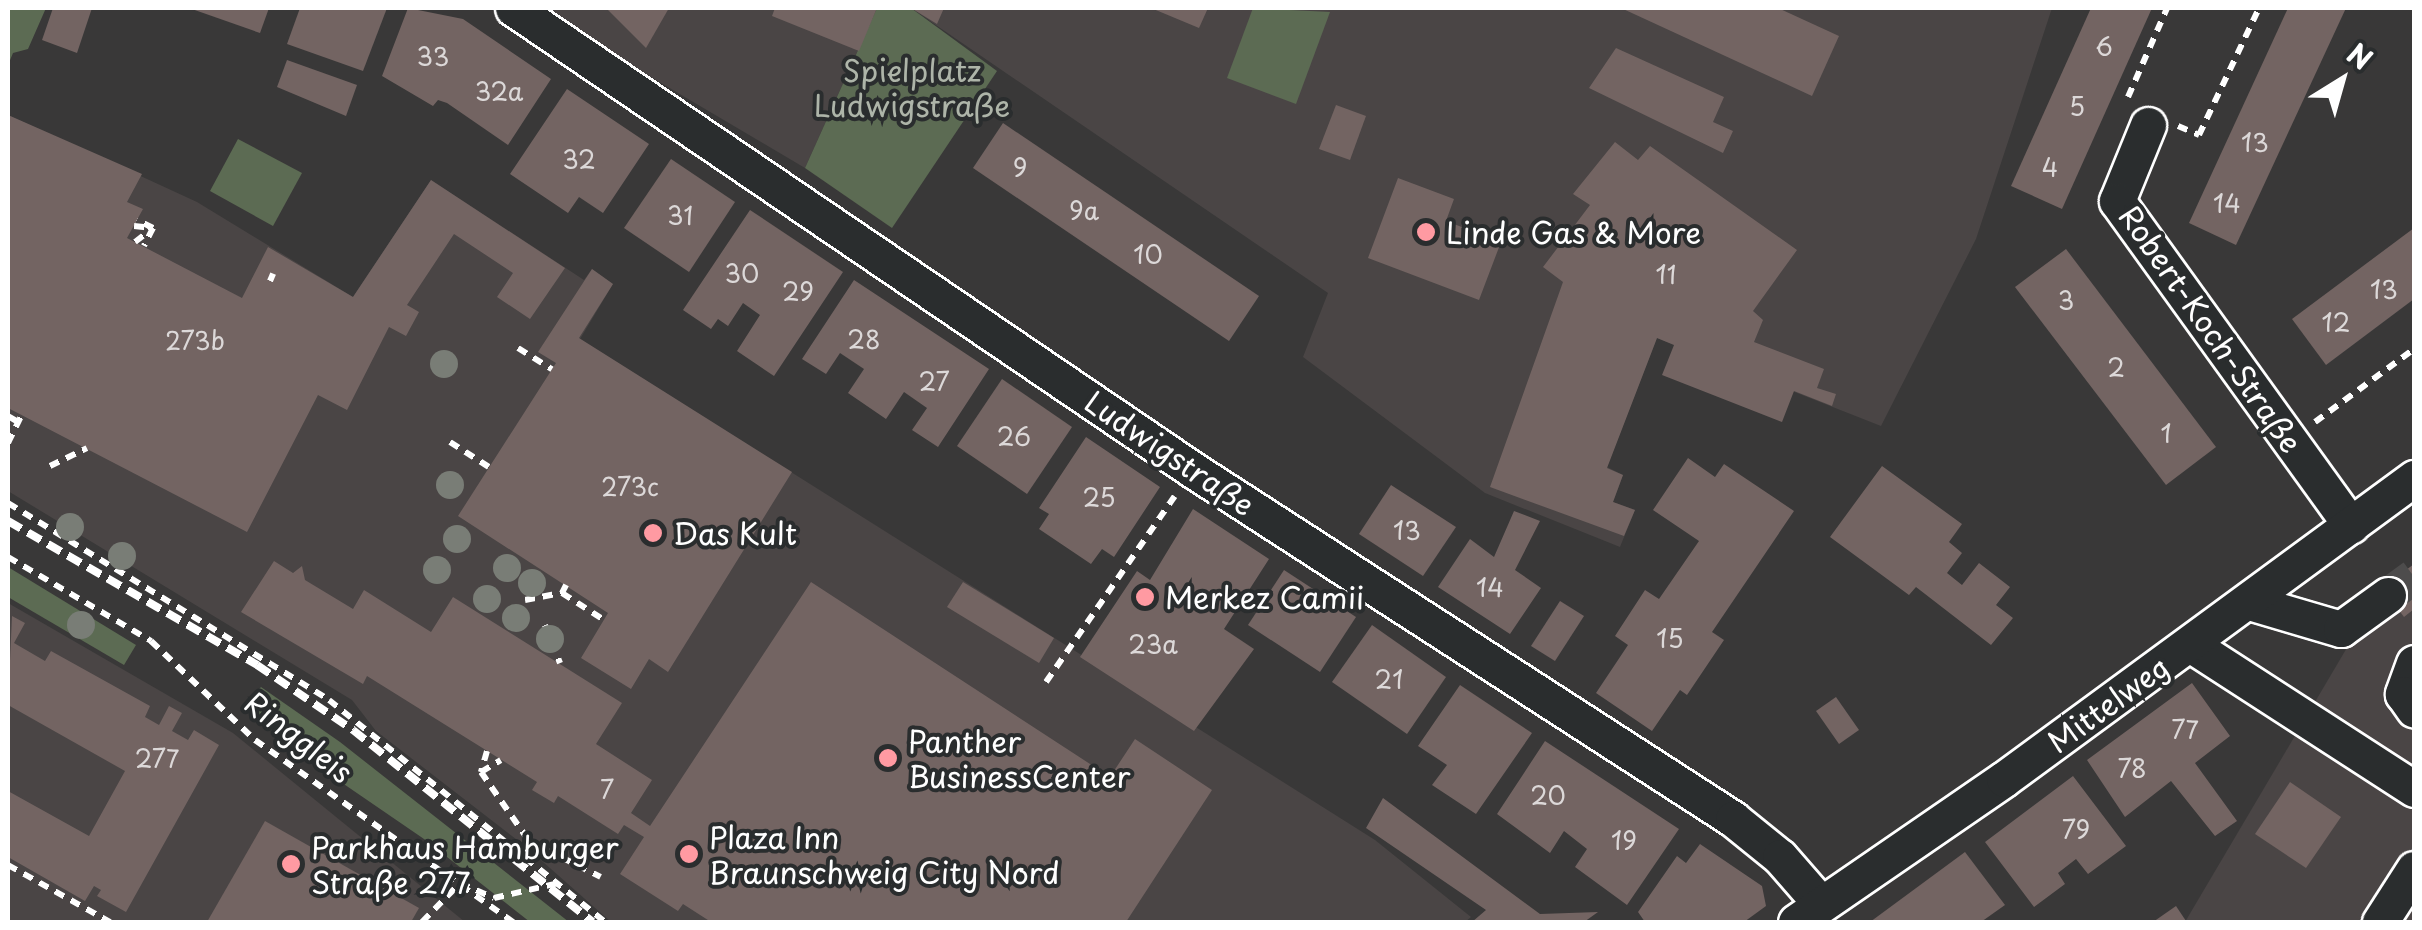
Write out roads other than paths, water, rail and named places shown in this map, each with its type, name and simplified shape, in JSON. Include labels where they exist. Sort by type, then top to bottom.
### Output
[{"type":"street","name":"Ludwigstraße","points":[[514,8],[1193,470],[1733,819],[1780,857],[1809,913]]},
{"type":"street","name":"Robert-Koch-Straße","points":[[2148,124],[2116,201],[2351,525]]},
{"type":"street","name":"Mittelweg","points":[[1809,913],[2249,602],[2414,478]]},
{"type":"street","points":[[2249,602],[2341,629],[2388,596]]},
{"type":"street","points":[[2190,644],[2414,789]]},
{"type":"street","points":[[2414,663],[2403,694],[2414,710]]},
{"type":"street","points":[[2380,922],[2414,870]]},
{"type":"tunnel","points":[[2388,595],[2414,576]]},
{"type":"railway","points":[[8,521],[257,665],[353,730],[593,922]]},
{"type":"place","name":"Linde Gas & More","points":[[1426,232]]},
{"type":"place","name":"Das Kult","points":[[653,533]]},
{"type":"place","name":"Merkez Camii","points":[[1145,597]]},
{"type":"place","name":"Panther BusinessCenter","points":[[888,758]]},
{"type":"place","name":"Plaza Inn Braunschweig City Nord","points":[[689,854]]},
{"type":"place","name":"Parkhaus Hamburger Straße 277","points":[[291,864]]},
{"type":"park label","name":"Spielplatz Ludwigstraße","points":[[912,87]]}]
